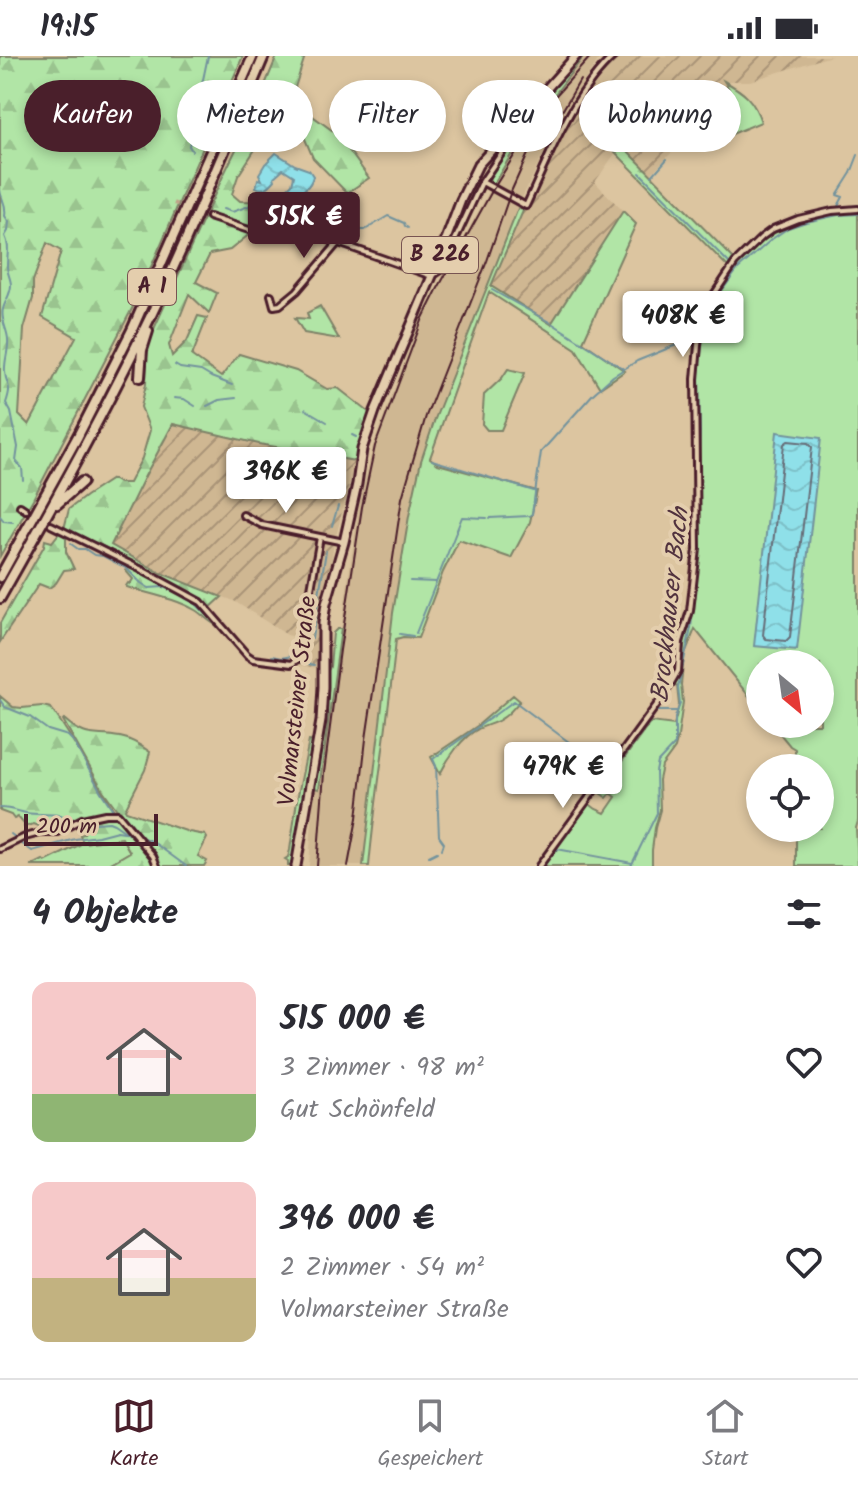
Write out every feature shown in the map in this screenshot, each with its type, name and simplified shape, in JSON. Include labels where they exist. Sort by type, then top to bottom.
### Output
[{"type":"highway","name":"A 1","points":[[0,577],[132,330],[253,56]]},
{"type":"highway","name":"A 1","points":[[0,598],[48,521],[156,304],[264,56]]},
{"type":"highway","points":[[140,377],[142,350],[156,304]]},
{"type":"highway","points":[[48,521],[62,498],[82,482]]},
{"type":"main road","name":"Volmarsteiner Straße","points":[[554,80],[576,56]]},
{"type":"main road","name":"Volmarsteiner Straße","points":[[296,866],[321,721],[326,604],[344,542],[362,449],[394,361],[432,276],[461,200],[478,165],[490,152]]},
{"type":"street","points":[[482,182],[526,206],[581,95],[598,70],[614,56]]},
{"type":"street","name":"Volmarsteiner Straße","points":[[432,276],[441,270],[482,182],[503,152]]},
{"type":"street","points":[[539,866],[664,695],[678,671],[680,642],[690,611],[697,549],[694,394],[699,334],[713,296],[735,263],[773,229],[832,211],[858,209]]},
{"type":"street","points":[[209,217],[249,230],[279,222],[432,276]]},
{"type":"street","points":[[271,295],[274,306],[287,300],[337,244]]},
{"type":"street","points":[[20,506],[26,510]]},
{"type":"street","points":[[243,515],[262,525],[344,542]]},
{"type":"street","points":[[48,521],[201,602],[253,659],[292,664],[297,660],[320,537]]},
{"type":"street","points":[[0,849],[25,837],[56,833],[82,819],[118,814],[153,856],[157,866]]},
{"type":"shaded area","points":[[584,56],[601,56],[585,80],[579,80],[579,89],[563,114],[563,83]]},
{"type":"shaded area","points":[[604,56],[831,56],[750,81],[588,80]]},
{"type":"shaded area","points":[[578,95],[579,152],[616,152],[595,182],[623,211],[551,324],[491,286],[551,152],[563,152],[563,127]]},
{"type":"shaded area","points":[[513,152],[544,152],[521,200],[493,185]]},
{"type":"shaded area","points":[[628,152],[672,152],[651,174]]},
{"type":"shaded area","points":[[490,190],[519,206],[421,461],[393,613],[363,866],[309,866],[314,788],[319,788],[359,507],[373,446],[421,318]]},
{"type":"shaded area","points":[[173,424],[259,444],[355,461],[318,612],[317,668],[299,665],[304,639],[287,635],[234,601],[161,573],[111,545]]},
{"type":"green space","points":[[0,56],[243,56],[233,80],[177,80],[177,152],[201,152],[137,299],[0,556]],"holes":[[[47,243],[61,251],[42,317],[76,337],[29,425],[19,415],[24,329],[33,298],[33,281]]]},
{"type":"green space","points":[[277,56],[305,56],[297,80],[267,80]]},
{"type":"green space","points":[[582,56],[584,56],[563,83],[560,80]]},
{"type":"green space","points":[[741,92],[755,108],[761,122],[741,130]]},
{"type":"green space","points":[[313,116],[329,128],[329,152],[350,152],[369,178],[347,193],[310,152],[313,152]]},
{"type":"green space","points":[[235,152],[253,152],[238,176],[232,194],[240,201],[304,205],[316,201],[334,215],[325,234],[268,219],[230,250],[210,254],[196,282],[217,293],[209,313],[189,294],[169,345],[172,356],[187,341],[198,316],[207,318],[192,356],[221,377],[239,354],[296,371],[327,389],[338,388],[370,413],[355,461],[259,444],[173,424],[111,545],[161,573],[222,597],[210,608],[202,599],[64,529],[69,509],[112,479],[129,483],[142,458],[150,430],[141,407],[149,340]]},
{"type":"green space","points":[[506,152],[513,152],[493,185],[489,176]]},
{"type":"green space","points":[[615,152],[629,152],[733,258],[729,268]]},
{"type":"green space","points":[[519,206],[523,211],[491,286],[551,324],[623,211],[636,224],[583,342],[625,371],[600,388],[576,349],[489,292],[430,458],[438,464],[537,491],[530,522],[511,558],[459,540],[443,572],[418,638],[396,639],[369,866],[363,866],[393,613],[421,461]]},
{"type":"green space","points":[[858,209],[858,866],[796,866],[796,842],[834,842],[834,754],[795,754],[795,749],[783,738],[834,738],[834,650],[746,650],[746,693],[695,629],[684,656],[683,702],[678,736],[675,748],[662,766],[659,780],[660,810],[655,828],[652,866],[543,866],[588,803],[605,813],[616,797],[611,793],[607,798],[597,791],[651,722],[674,725],[679,705],[677,686],[674,684],[692,618],[699,547],[694,394],[699,334],[713,296],[735,263],[762,237],[789,221]]},
{"type":"green space","points":[[320,306],[339,339],[304,333],[295,318],[309,319],[307,313]]},
{"type":"green space","points":[[508,369],[525,373],[501,430],[487,430],[482,424],[484,395]]},
{"type":"green space","points":[[60,532],[66,535],[66,552],[74,569],[64,570],[49,588],[39,584],[0,642],[0,623],[45,540],[52,542]]},
{"type":"green space","points":[[128,565],[201,605],[217,624],[179,602],[127,587],[133,579],[126,571]]},
{"type":"green space","points":[[341,629],[319,789],[314,788],[324,728],[326,674],[330,667],[333,633]]},
{"type":"green space","points":[[513,695],[520,701],[511,711],[466,737],[440,774],[431,757],[477,726]]},
{"type":"green space","points":[[0,696],[13,707],[51,708],[114,813],[66,821],[57,830],[42,832],[39,826],[24,827],[18,817],[14,819],[0,811]]},
{"type":"green space","points":[[64,719],[85,733],[124,738],[150,752],[145,770],[125,809],[205,835],[207,838],[198,856],[207,861],[204,866],[158,866],[102,789]]},
{"type":"green space","points":[[309,741],[314,742],[293,866],[288,866],[285,859],[290,850]]},
{"type":"green space","points":[[105,815],[123,821],[156,866],[106,866],[130,852],[122,838],[83,843],[80,835],[84,834],[85,829],[76,823]]},
{"type":"green space","points":[[122,838],[130,852],[106,866],[31,866],[83,843]]},
{"type":"water","points":[[276,153],[309,170],[313,176],[305,189],[291,194],[287,189],[294,176],[283,169],[269,186],[264,189],[256,187],[258,179],[262,180],[259,174]]},
{"type":"water","points":[[777,432],[821,438],[797,650],[754,646]]},
{"type":"waterway","points":[[203,80],[208,56]]},
{"type":"waterway","points":[[837,208],[843,197],[837,195],[858,155]]},
{"type":"waterway","points":[[652,176],[667,159]]},
{"type":"waterway","points":[[640,173],[731,265]]},
{"type":"waterway","points":[[0,190],[9,222],[5,236],[11,285],[2,313],[8,340],[5,368],[9,392],[6,403],[11,412],[18,447],[16,461],[22,468],[23,480]]},
{"type":"waterway","points":[[223,209],[232,212],[249,206],[257,215],[280,210],[296,220],[321,222]]},
{"type":"waterway","name":"Brockhauser Bach","points":[[631,866],[657,813],[658,762],[675,744],[675,717],[680,704],[678,688],[691,628],[700,536],[699,374],[703,336],[721,292],[738,269],[772,239],[788,228],[806,222],[858,214]]},
{"type":"waterway","points":[[360,230],[388,216],[408,228]]},
{"type":"waterway","points":[[330,225],[354,228]]},
{"type":"waterway","points":[[492,290],[624,369]]},
{"type":"waterway","points":[[490,518],[532,514],[541,452],[613,376],[637,361],[696,337]]},
{"type":"waterway","points":[[175,365],[201,371],[232,385]]},
{"type":"waterway","points":[[174,398],[184,399],[195,406]]},
{"type":"waterway","points":[[207,406],[219,400],[236,398]]},
{"type":"waterway","points":[[305,409],[327,422]]},
{"type":"waterway","points":[[352,435],[356,437]]},
{"type":"waterway","points":[[432,460],[534,491]]},
{"type":"waterway","points":[[332,526],[338,506]]},
{"type":"waterway","points":[[0,516],[4,521],[13,522]]},
{"type":"waterway","points":[[416,633],[462,517],[487,518]]},
{"type":"waterway","points":[[71,544],[126,568],[149,588],[163,587],[175,592]]},
{"type":"waterway","points":[[312,638],[326,551]]},
{"type":"waterway","points":[[410,581],[436,582]]},
{"type":"waterway","points":[[185,598],[196,604],[217,625]]},
{"type":"waterway","points":[[400,634],[413,636]]},
{"type":"waterway","points":[[272,656],[292,656],[300,662],[314,665]]},
{"type":"waterway","points":[[0,700],[5,707],[30,717],[48,730],[68,736],[113,810]]},
{"type":"waterway","points":[[442,849],[444,843],[439,836],[436,766],[433,759],[514,701],[605,769]]},
{"type":"waterway","points":[[611,774],[657,711],[677,711]]},
{"type":"waterway","points":[[0,808],[73,820]]},
{"type":"waterway","points":[[80,824],[109,822],[130,835]]},
{"type":"waterway","points":[[21,843],[32,851],[75,839],[124,832]]},
{"type":"waterway","points":[[11,834],[16,838]]},
{"type":"waterway","points":[[141,837],[186,866]]},
{"type":"waterway","points":[[542,866],[557,849],[632,863]]},
{"type":"waterway","points":[[429,856],[437,852]]},
{"type":"tunnel","points":[[174,203],[209,217]]},
{"type":"railway","points":[[317,866],[324,773],[340,650],[362,507],[375,446],[423,318],[437,290],[535,122],[591,56]]},
{"type":"railway","points":[[563,110],[579,82]]},
{"type":"railway","points":[[348,866],[402,498],[426,416],[510,194],[529,152]]}]
